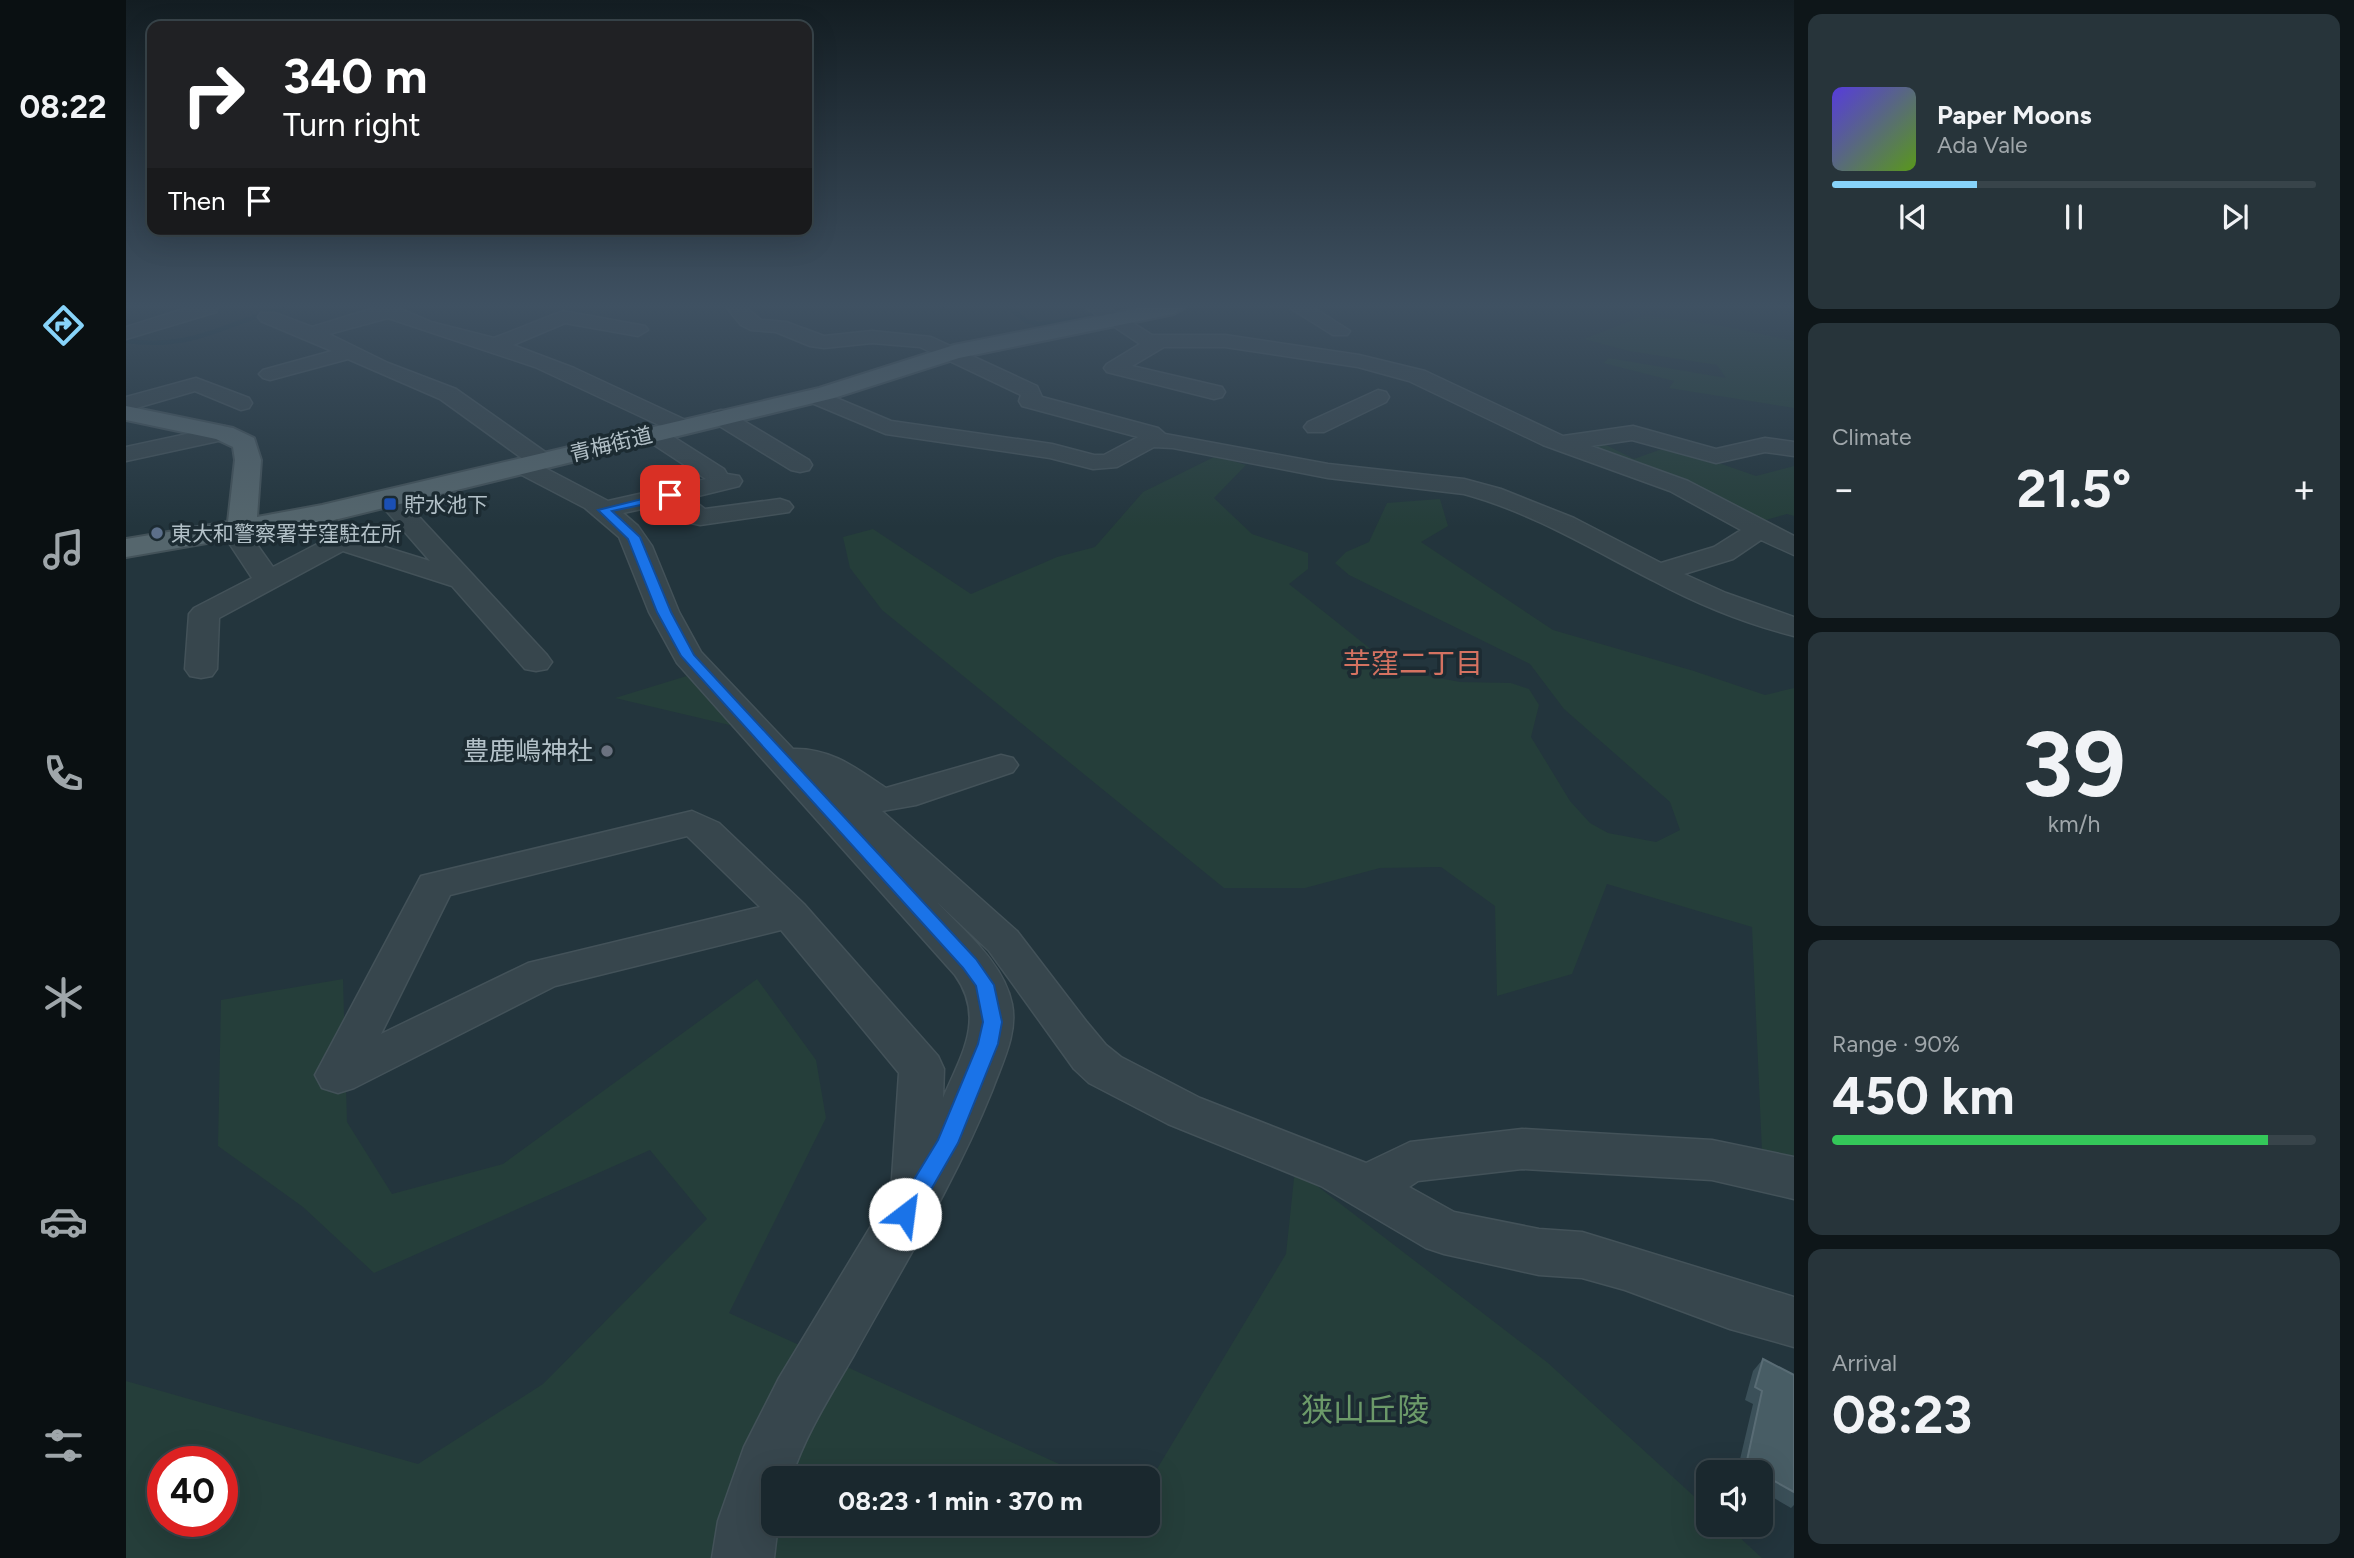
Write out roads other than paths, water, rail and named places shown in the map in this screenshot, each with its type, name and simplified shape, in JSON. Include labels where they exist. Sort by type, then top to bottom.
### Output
[{"type":"main road","name":"青梅街道","points":[[126,548],[322,514],[815,396],[862,381]]},
{"type":"main road","points":[[126,413],[239,438],[248,449],[238,530]]},
{"type":"street","points":[[416,381],[449,394],[532,463],[604,510],[634,537],[664,612],[688,656],[970,964],[985,985],[991,1004],[992,1022],[988,1044],[947,1143],[799,1398],[765,1468],[748,1521],[743,1558]]},
{"type":"street","points":[[582,381],[682,427]]},
{"type":"street","points":[[1006,381],[1028,391],[1032,395],[1030,401],[1150,433],[1159,440]]},
{"type":"street","points":[[1169,381],[1214,391]]},
{"type":"street","points":[[1428,381],[1487,411],[1560,443],[1679,486],[1794,547]]},
{"type":"street","points":[[126,404],[196,384],[241,403]]},
{"type":"street","points":[[815,396],[886,427],[1052,451],[1093,462],[1108,462],[1150,440],[1159,440],[1328,471],[1464,487],[1492,494],[1565,524],[1716,599],[1794,627]]},
{"type":"street","points":[[1316,428],[1378,397]]},
{"type":"street","points":[[722,417],[800,465]]},
{"type":"street","points":[[126,454],[224,433]]},
{"type":"street","points":[[1560,443],[1633,433],[1716,456],[1765,445],[1794,449]]},
{"type":"street","points":[[604,510],[670,495],[723,478],[653,434]]},
{"type":"street","points":[[670,495],[700,517],[780,507]]},
{"type":"street","points":[[388,498],[537,662]]},
{"type":"street","points":[[322,514],[336,540],[461,579]]},
{"type":"street","points":[[238,530],[268,581]]},
{"type":"street","points":[[1657,572],[1725,553],[1762,531],[1794,539]]},
{"type":"street","points":[[201,669],[204,614],[318,556],[331,548],[336,540]]},
{"type":"street","points":[[789,769],[804,759],[825,763],[880,800],[903,797],[1001,765]]},
{"type":"street","points":[[789,769],[841,793],[1003,941],[1071,1033],[1090,1057],[1105,1070],[1184,1111],[1338,1171],[1444,1232],[1539,1252],[1582,1255],[1625,1267],[1730,1304],[1794,1322]]},
{"type":"street","points":[[790,914],[543,974],[338,1075],[435,885],[691,823],[706,831],[790,914],[922,1069],[916,1130],[916,1194]]},
{"type":"street","points":[[1369,1189],[1410,1162],[1522,1149],[1712,1160],[1794,1178]]},
{"type":"place","name":"貯水池下","points":[[390,504]]},
{"type":"place","name":"東大和警察署芋窪駐在所","points":[[157,533]]},
{"type":"place","name":"豊鹿嶋神社","points":[[607,751]]},
{"type":"district","name":"芋窪二丁目","points":[[1413,663]]},
{"type":"park label","name":"狭山丘陵","points":[[1365,1410]]}]
